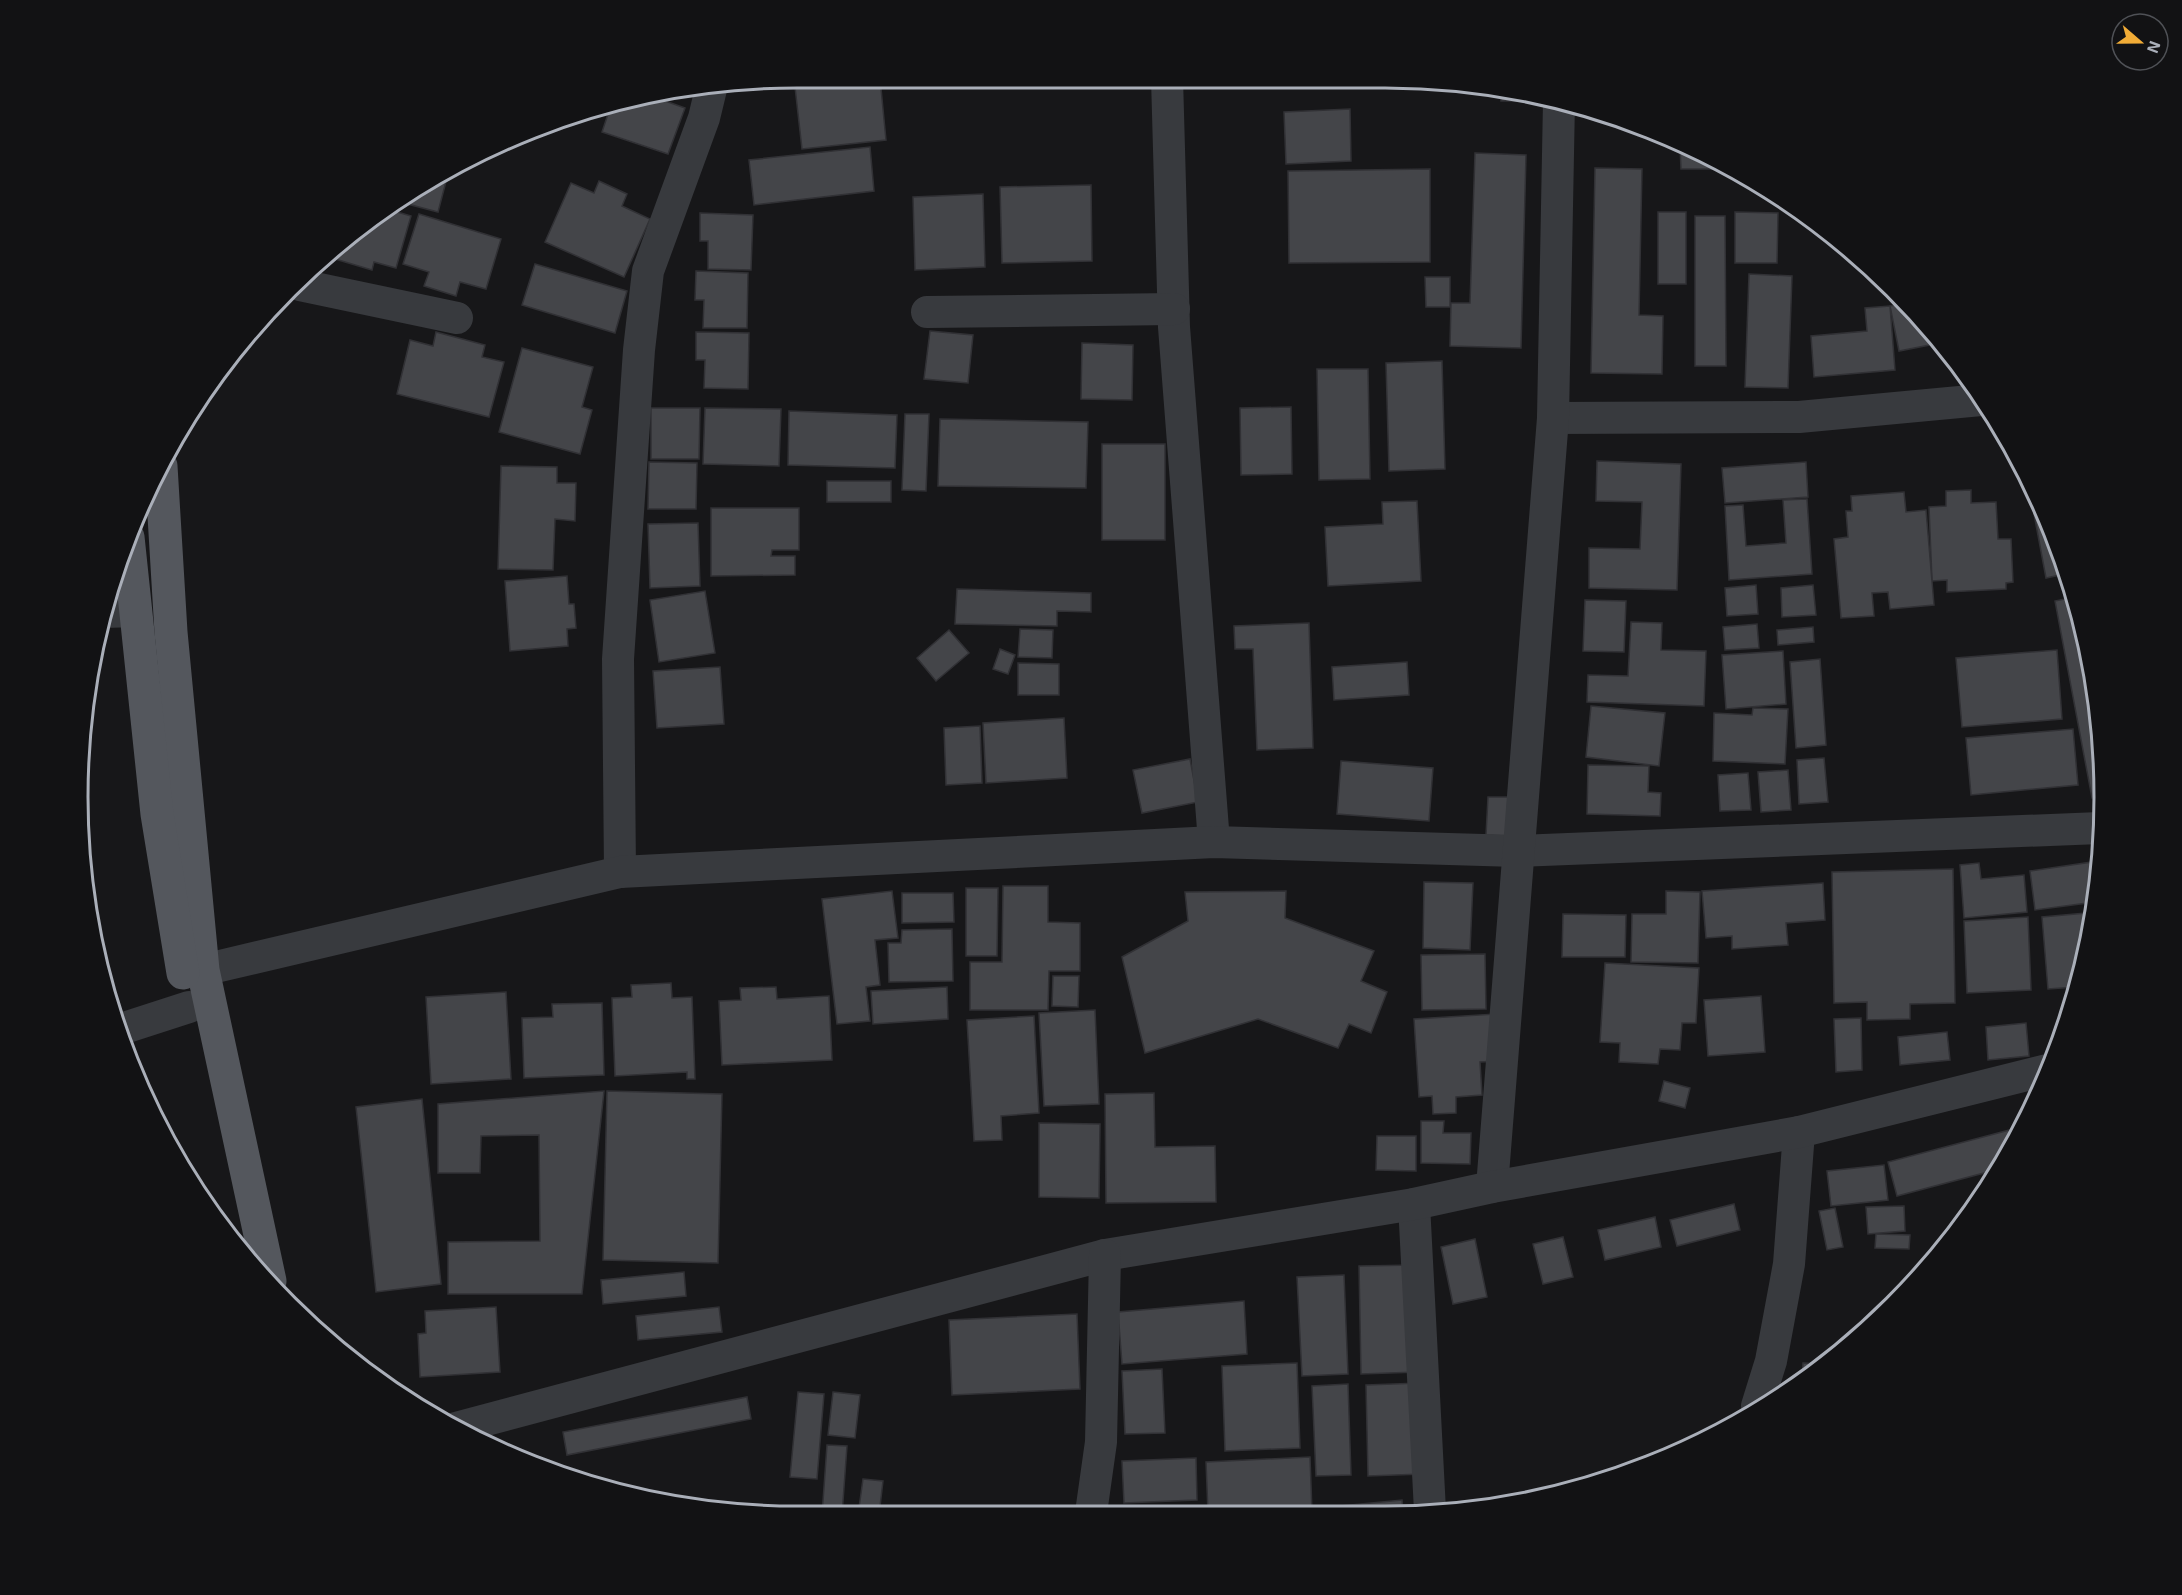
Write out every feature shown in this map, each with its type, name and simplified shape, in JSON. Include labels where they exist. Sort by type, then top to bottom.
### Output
[{"type":"main road","points":[[162,484],[171,632],[203,970],[267,1269]]},
{"type":"main road","points":[[124,578],[120,612],[158,814],[189,1007],[237,1231]]},
{"type":"street","points":[[1167,88],[1174,309],[1214,842]]},
{"type":"street","points":[[620,872],[618,658],[639,350],[648,271],[704,118],[710,94]]},
{"type":"street","points":[[1492,1187],[1553,418],[1559,111]]},
{"type":"street","points":[[306,286],[457,318]]},
{"type":"street","points":[[927,312],[1174,309]]},
{"type":"street","points":[[1553,418],[1799,417],[1972,401]]},
{"type":"street","points":[[203,970],[620,872],[1214,842],[1517,850],[2093,828]]},
{"type":"street","points":[[127,1027],[189,1007]]},
{"type":"street","points":[[468,1425],[1105,1255],[1414,1204],[1492,1187],[1799,1132],[2039,1072]]},
{"type":"street","points":[[1759,1399],[1771,1361],[1789,1264],[1799,1132]]},
{"type":"street","points":[[1414,1204],[1430,1505]]},
{"type":"street","points":[[1092,1506],[1101,1442],[1105,1255]]},
{"type":"building","points":[[795,88],[881,88],[886,140],[802,149]]},
{"type":"building","points":[[665,101],[685,108],[668,154],[602,132],[608,115],[614,113]]},
{"type":"building","points":[[1350,109],[1351,161],[1286,164],[1284,112]]},
{"type":"building","points":[[870,147],[874,191],[754,205],[749,160]]},
{"type":"building","points":[[1475,153],[1526,155],[1521,348],[1450,346],[1451,303],[1470,303]]},
{"type":"building","points":[[1680,154],[1712,169],[1681,169]]},
{"type":"building","points":[[1595,168],[1642,169],[1639,315],[1663,316],[1662,374],[1591,373]]},
{"type":"building","points":[[1430,169],[1430,262],[1289,263],[1288,171]]},
{"type":"building","points":[[446,181],[438,212],[409,205]]},
{"type":"building","points":[[599,181],[627,194],[622,206],[650,219],[624,277],[545,242],[571,183],[594,193]]},
{"type":"building","points":[[1091,185],[1092,261],[1002,263],[1000,187]]},
{"type":"building","points":[[983,194],[985,267],[915,270],[913,197]]},
{"type":"building","points":[[398,212],[411,216],[396,268],[374,262],[372,270],[336,259]]},
{"type":"building","points":[[1658,212],[1686,212],[1686,284],[1658,284]]},
{"type":"building","points":[[1735,212],[1778,213],[1777,263],[1735,263]]},
{"type":"building","points":[[700,213],[753,215],[751,270],[708,269],[708,241],[700,241]]},
{"type":"building","points":[[419,214],[501,239],[486,289],[460,282],[456,296],[424,286],[429,272],[403,264]]},
{"type":"building","points":[[1695,216],[1725,216],[1726,366],[1695,366]]},
{"type":"building","points":[[535,264],[627,291],[615,333],[522,305]]},
{"type":"building","points":[[696,271],[748,273],[747,328],[703,328],[704,300],[695,300]]},
{"type":"building","points":[[1749,274],[1792,276],[1788,388],[1745,387]]},
{"type":"building","points":[[1425,277],[1450,277],[1450,307],[1426,307]]},
{"type":"building","points":[[1895,305],[1930,345],[1899,351],[1890,306]]},
{"type":"building","points":[[1890,306],[1895,370],[1814,377],[1811,336],[1867,331],[1865,308]]},
{"type":"building","points":[[930,331],[973,335],[968,383],[924,379]]},
{"type":"building","points":[[436,332],[485,345],[482,357],[504,362],[489,417],[397,394],[410,340],[433,346]]},
{"type":"building","points":[[696,332],[749,333],[748,389],[704,388],[705,360],[696,360]]},
{"type":"building","points":[[1082,343],[1133,345],[1132,400],[1081,399]]},
{"type":"building","points":[[522,348],[593,367],[582,407],[592,410],[580,454],[499,432]]},
{"type":"building","points":[[1442,361],[1445,469],[1389,471],[1386,363]]},
{"type":"building","points":[[1317,369],[1368,369],[1370,479],[1319,480]]},
{"type":"building","points":[[1291,407],[1292,474],[1241,475],[1240,408]]},
{"type":"building","points":[[651,408],[700,408],[699,459],[651,459]]},
{"type":"building","points":[[705,408],[781,409],[779,466],[703,464]]},
{"type":"building","points":[[789,411],[897,415],[895,468],[788,465]]},
{"type":"building","points":[[905,414],[929,414],[926,491],[902,490]]},
{"type":"building","points":[[940,419],[1088,422],[1086,488],[938,486]]},
{"type":"building","points":[[1102,444],[1165,444],[1165,540],[1102,540]]},
{"type":"building","points":[[1597,461],[1681,464],[1677,590],[1589,588],[1589,548],[1640,549],[1642,502],[1596,501]]},
{"type":"building","points":[[649,462],[697,463],[696,509],[648,509]]},
{"type":"building","points":[[1806,462],[1808,497],[1725,503],[1722,468]]},
{"type":"building","points":[[501,466],[557,467],[557,483],[576,483],[575,521],[555,519],[553,570],[498,569]]},
{"type":"building","points":[[827,481],[891,481],[891,502],[827,502]]},
{"type":"building","points":[[1971,490],[1971,503],[1996,502],[1998,539],[2011,539],[2013,582],[2006,583],[2006,589],[1947,592],[1947,580],[1932,581],[1929,507],[1946,506],[1946,491]]},
{"type":"building","points":[[1904,492],[1906,512],[1926,510],[1934,605],[1890,609],[1888,592],[1872,593],[1874,616],[1841,618],[1834,539],[1848,537],[1846,511],[1852,511],[1851,496]]},
{"type":"building","points":[[1807,499],[1812,574],[1729,580],[1725,506],[1743,505],[1746,546],[1786,543],[1783,500]]},
{"type":"building","points":[[1417,501],[1421,581],[1328,586],[1325,527],[1383,524],[1382,502]]},
{"type":"building","points":[[711,508],[799,508],[799,550],[772,550],[771,556],[795,556],[795,575],[711,576]]},
{"type":"building","points":[[2034,514],[2040,526],[2058,576],[2046,578]]},
{"type":"building","points":[[698,523],[700,586],[650,588],[648,524]]},
{"type":"building","points":[[567,576],[569,604],[574,604],[576,628],[567,629],[568,646],[510,651],[505,581]]},
{"type":"building","points":[[1756,585],[1758,614],[1727,616],[1725,588]]},
{"type":"building","points":[[1813,585],[1816,615],[1782,617],[1781,588]]},
{"type":"building","points":[[957,589],[1091,593],[1091,612],[1057,611],[1057,626],[955,624]]},
{"type":"building","points":[[705,591],[715,653],[659,662],[650,600]]},
{"type":"building","points":[[2065,599],[2080,659],[2092,751],[2094,798],[2092,798],[2055,601]]},
{"type":"building","points":[[1585,600],[1626,601],[1624,652],[1583,651]]},
{"type":"building","points":[[1631,622],[1662,623],[1661,650],[1706,651],[1704,706],[1587,702],[1588,675],[1628,676]]},
{"type":"building","points":[[1309,623],[1313,748],[1257,750],[1253,649],[1235,649],[1234,626]]},
{"type":"building","points":[[1757,624],[1759,648],[1725,650],[1723,627]]},
{"type":"building","points":[[1813,627],[1814,642],[1778,645],[1777,630]]},
{"type":"building","points":[[1020,629],[1053,630],[1052,658],[1018,657]]},
{"type":"building","points":[[949,630],[969,653],[936,681],[917,658]]},
{"type":"building","points":[[1000,649],[1015,655],[1008,674],[993,669]]},
{"type":"building","points":[[2057,650],[2062,719],[1962,727],[1956,658]]},
{"type":"building","points":[[1783,651],[1786,704],[1726,709],[1722,655]]},
{"type":"building","points":[[1820,659],[1826,745],[1796,748],[1790,662]]},
{"type":"building","points":[[1407,662],[1409,695],[1334,700],[1332,667]]},
{"type":"building","points":[[1018,663],[1059,664],[1059,695],[1018,695]]},
{"type":"building","points":[[720,667],[724,724],[657,728],[653,671]]},
{"type":"building","points":[[1591,706],[1665,713],[1659,766],[1586,757]]},
{"type":"building","points":[[1753,708],[1788,709],[1785,764],[1713,761],[1714,713],[1752,715]]},
{"type":"building","points":[[1064,718],[1067,778],[986,783],[983,723]]},
{"type":"building","points":[[980,726],[982,783],[946,785],[944,728]]},
{"type":"building","points":[[2073,729],[2078,785],[1971,795],[1966,738]]},
{"type":"building","points":[[1824,758],[1828,802],[1799,804],[1797,760]]},
{"type":"building","points":[[1190,759],[1198,802],[1142,813],[1133,770]]},
{"type":"building","points":[[1341,761],[1433,768],[1429,821],[1337,814]]},
{"type":"building","points":[[1588,765],[1649,766],[1648,792],[1661,793],[1660,816],[1587,814]]},
{"type":"building","points":[[1788,770],[1791,810],[1761,812],[1758,772]]},
{"type":"building","points":[[1748,773],[1751,810],[1720,811],[1718,775]]},
{"type":"building","points":[[1488,797],[1508,797],[1506,836],[1486,835]]},
{"type":"building","points":[[2090,862],[2085,903],[2035,910],[2030,871]]},
{"type":"building","points":[[1979,863],[1981,879],[2024,875],[2027,912],[1964,918],[1960,865]]},
{"type":"building","points":[[1953,869],[1955,1003],[1910,1004],[1910,1019],[1867,1020],[1867,1002],[1834,1003],[1832,872]]},
{"type":"building","points":[[1424,882],[1473,883],[1470,950],[1423,948]]},
{"type":"building","points":[[1823,883],[1825,920],[1786,923],[1788,945],[1732,949],[1732,936],[1706,938],[1702,891]]},
{"type":"building","points":[[1003,886],[1048,886],[1048,922],[1080,923],[1080,971],[1049,971],[1048,1010],[970,1010],[970,962],[1002,962]]},
{"type":"building","points":[[966,888],[998,888],[997,956],[966,956]]},
{"type":"building","points":[[892,891],[898,938],[875,940],[880,985],[866,987],[870,1021],[837,1024],[822,899]]},
{"type":"building","points":[[1286,891],[1285,918],[1374,951],[1361,981],[1387,992],[1371,1033],[1349,1024],[1338,1048],[1258,1019],[1145,1053],[1122,957],[1188,921],[1185,892]]},
{"type":"building","points":[[1666,891],[1700,892],[1698,963],[1631,962],[1632,914],[1666,914]]},
{"type":"building","points":[[902,893],[953,893],[954,922],[902,923]]},
{"type":"building","points":[[2083,913],[2067,988],[2048,989],[2042,917]]},
{"type":"building","points":[[1563,914],[1626,915],[1625,957],[1562,957]]},
{"type":"building","points":[[2028,917],[2031,990],[1967,993],[1964,921]]},
{"type":"building","points":[[952,929],[953,981],[889,982],[888,943],[901,943],[902,930]]},
{"type":"building","points":[[1485,954],[1486,1009],[1422,1010],[1421,955]]},
{"type":"building","points":[[1605,963],[1699,968],[1696,1023],[1682,1023],[1680,1050],[1660,1049],[1658,1064],[1619,1062],[1620,1043],[1600,1042]]},
{"type":"building","points":[[1053,976],[1079,976],[1078,1007],[1052,1006]]},
{"type":"building","points":[[671,983],[672,998],[692,997],[695,1079],[687,1079],[687,1072],[615,1076],[612,998],[632,997],[631,985]]},
{"type":"building","points":[[776,987],[777,999],[829,996],[832,1060],[722,1065],[719,1001],[741,1000],[740,988]]},
{"type":"building","points":[[947,987],[948,1019],[873,1024],[871,991]]},
{"type":"building","points":[[506,992],[511,1079],[431,1084],[426,997]]},
{"type":"building","points":[[1761,996],[1765,1052],[1708,1056],[1704,1000]]},
{"type":"building","points":[[602,1003],[604,1075],[524,1078],[522,1018],[553,1017],[552,1004]]},
{"type":"building","points":[[1095,1010],[1099,1104],[1044,1106],[1039,1013]]},
{"type":"building","points":[[1496,1014],[1499,1061],[1480,1062],[1482,1095],[1456,1097],[1456,1113],[1433,1114],[1432,1096],[1419,1097],[1414,1019]]},
{"type":"building","points":[[1034,1016],[1039,1113],[1001,1116],[1002,1140],[974,1141],[967,1020]]},
{"type":"building","points":[[1861,1018],[1862,1070],[1836,1072],[1834,1019]]},
{"type":"building","points":[[2026,1023],[2029,1056],[1988,1060],[1986,1027]]},
{"type":"building","points":[[1947,1032],[1950,1060],[1900,1065],[1898,1037]]},
{"type":"building","points":[[1664,1081],[1690,1088],[1685,1108],[1659,1101]]},
{"type":"building","points":[[604,1091],[582,1294],[448,1294],[448,1242],[540,1241],[539,1135],[481,1136],[480,1173],[438,1173],[438,1104]]},
{"type":"building","points":[[607,1091],[722,1094],[718,1263],[603,1260]]},
{"type":"building","points":[[1154,1093],[1155,1147],[1215,1146],[1216,1202],[1106,1203],[1105,1094]]},
{"type":"building","points":[[422,1099],[441,1284],[376,1292],[356,1107]]},
{"type":"building","points":[[1421,1121],[1444,1121],[1443,1133],[1471,1133],[1470,1164],[1421,1163]]},
{"type":"building","points":[[1039,1123],[1100,1124],[1099,1198],[1039,1197]]},
{"type":"building","points":[[2010,1130],[1986,1172],[1897,1196],[1888,1162]]},
{"type":"building","points":[[1377,1136],[1416,1136],[1416,1171],[1376,1170]]},
{"type":"building","points":[[1884,1165],[1888,1200],[1831,1206],[1827,1171]]},
{"type":"building","points":[[1734,1204],[1740,1230],[1677,1246],[1670,1220]]},
{"type":"building","points":[[1904,1206],[1905,1231],[1868,1234],[1866,1207]]},
{"type":"building","points":[[1835,1208],[1843,1247],[1827,1250],[1819,1211]]},
{"type":"building","points":[[1655,1217],[1661,1247],[1605,1260],[1598,1230]]},
{"type":"building","points":[[1876,1234],[1910,1235],[1909,1249],[1875,1248]]},
{"type":"building","points":[[1563,1237],[1573,1277],[1543,1284],[1533,1244]]},
{"type":"building","points":[[1475,1239],[1487,1297],[1453,1304],[1441,1247]]},
{"type":"building","points":[[1416,1265],[1418,1372],[1361,1374],[1359,1266]]},
{"type":"building","points":[[684,1272],[686,1296],[603,1304],[601,1280]]},
{"type":"building","points":[[1344,1275],[1348,1374],[1302,1376],[1297,1277]]},
{"type":"building","points":[[1244,1301],[1247,1354],[1122,1364],[1118,1312]]},
{"type":"building","points":[[496,1307],[500,1372],[420,1377],[418,1334],[426,1333],[425,1311]]},
{"type":"building","points":[[719,1307],[722,1332],[638,1340],[636,1316]]},
{"type":"building","points":[[1077,1314],[1080,1389],[952,1395],[949,1320]]},
{"type":"building","points":[[1297,1363],[1300,1448],[1225,1451],[1222,1366]]},
{"type":"building","points":[[1803,1363],[1811,1363],[1803,1370]]},
{"type":"building","points":[[1162,1369],[1165,1433],[1125,1434],[1122,1371]]},
{"type":"building","points":[[1420,1383],[1423,1474],[1368,1476],[1366,1385]]},
{"type":"building","points":[[1348,1384],[1351,1475],[1316,1476],[1312,1386]]},
{"type":"building","points":[[798,1392],[824,1394],[817,1479],[790,1477]]},
{"type":"building","points":[[833,1392],[860,1395],[855,1438],[828,1435]]},
{"type":"building","points":[[747,1397],[751,1419],[567,1455],[563,1432]]},
{"type":"building","points":[[827,1445],[847,1446],[843,1506],[823,1506]]},
{"type":"building","points":[[1310,1457],[1312,1506],[1208,1506],[1206,1462]]},
{"type":"building","points":[[1196,1458],[1197,1500],[1124,1503],[1122,1461]]},
{"type":"building","points":[[863,1479],[883,1481],[880,1506],[859,1506]]},
{"type":"building","points":[[1402,1500],[1403,1506],[1385,1506],[1340,1506]]}]
